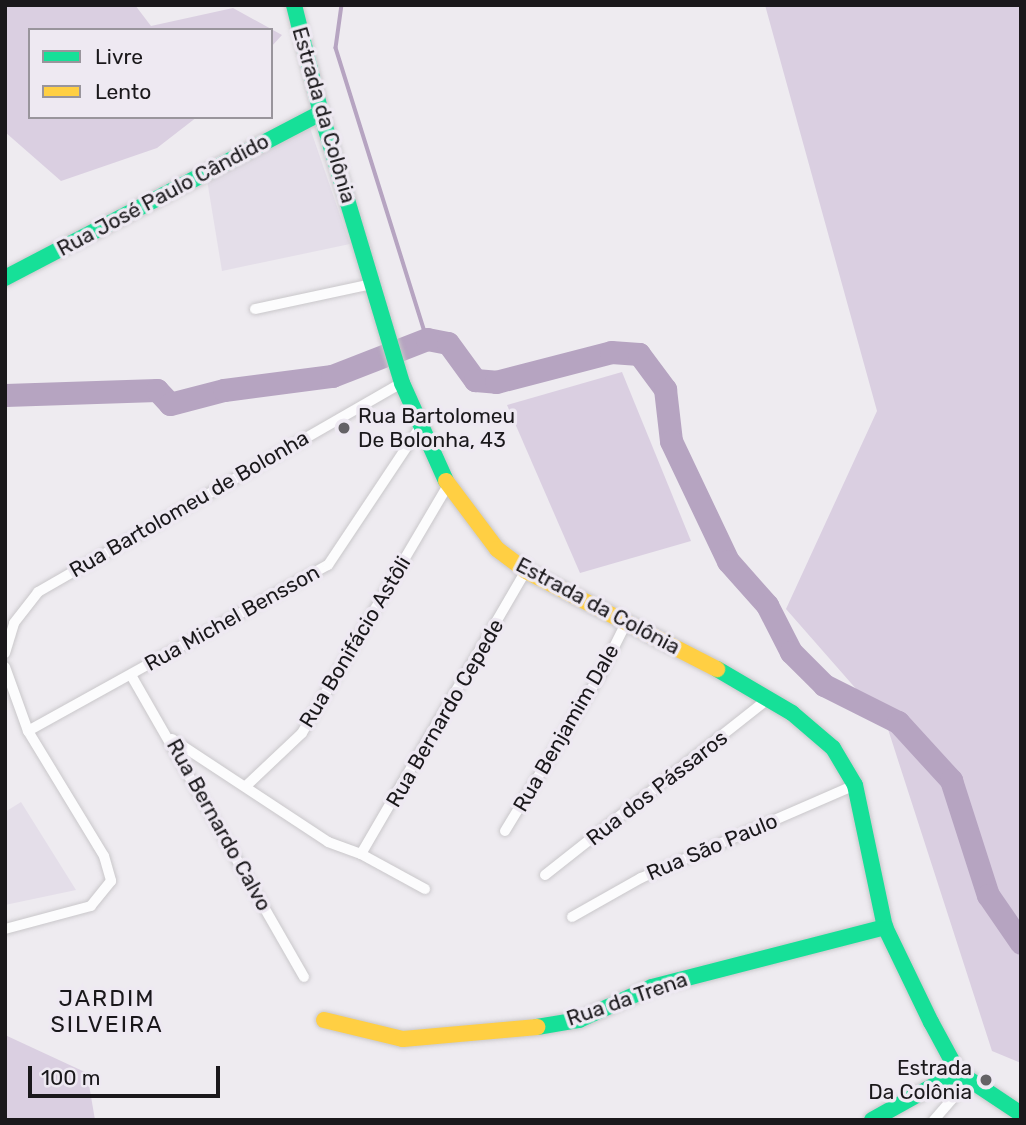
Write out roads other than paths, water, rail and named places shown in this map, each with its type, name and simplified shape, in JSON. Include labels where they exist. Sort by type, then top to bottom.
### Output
[{"type":"main road","name":"Estrada da Colônia","points":[[294,5],[321,113],[386,333],[419,427],[447,485],[498,549],[526,571],[768,699],[818,733],[834,748],[856,785],[885,927],[963,1076]]},
{"type":"main road","name":"Rua José Paulo Cândido","points":[[5,278],[321,113]]},
{"type":"main road","name":"Rua da Trena","points":[[324,1020],[403,1039],[531,1028],[579,1020],[652,987],[885,927]]},
{"type":"main road","points":[[872,1120],[963,1076],[1021,1114]]},
{"type":"street","points":[[255,309],[372,284]]},
{"type":"street","name":"Rua Bartolomeu de Bolonha","points":[[5,653],[13,623],[38,592],[402,383]]},
{"type":"street","name":"Rua Michel Bensson","points":[[28,731],[328,565],[419,427]]},
{"type":"street","name":"Rua Bonifácio Astôli","points":[[246,786],[302,733],[447,485]]},
{"type":"street","name":"Rua Bernardo Cepede","points":[[361,854],[526,571]]},
{"type":"street","name":"Rua Benjamim Dale","points":[[505,831],[601,673],[626,623]]},
{"type":"street","points":[[5,667],[28,731],[111,873],[108,890],[91,906],[5,929]]},
{"type":"street","name":"Rua Bernardo Calvo","points":[[131,675],[170,738],[304,977]]},
{"type":"street","name":"Rua dos Pássaros","points":[[545,875],[768,699]]},
{"type":"street","points":[[170,738],[328,842],[361,854],[425,889]]},
{"type":"street","name":"Rua São Paulo","points":[[572,917],[641,878],[856,785]]},
{"type":"street","points":[[934,1120],[963,1076]]},
{"type":"waterway","points":[[342,5],[336,48],[427,339]]},
{"type":"waterway","points":[[5,395],[157,390],[170,404],[224,390],[332,376],[427,339],[448,343],[475,380],[496,382],[611,352],[639,354],[665,389],[671,441],[728,561],[767,605],[791,652],[824,685],[898,722],[951,780],[988,895],[1021,943]]},
{"type":"place","name":"Rua Bartolomeu De Bolonha, 43","points":[[344,428]]},
{"type":"place","name":"Estrada Da Colônia","points":[[986,1080]]},
{"type":"district","name":"JARDIM SILVEIRA","points":[[107,1011]]}]
